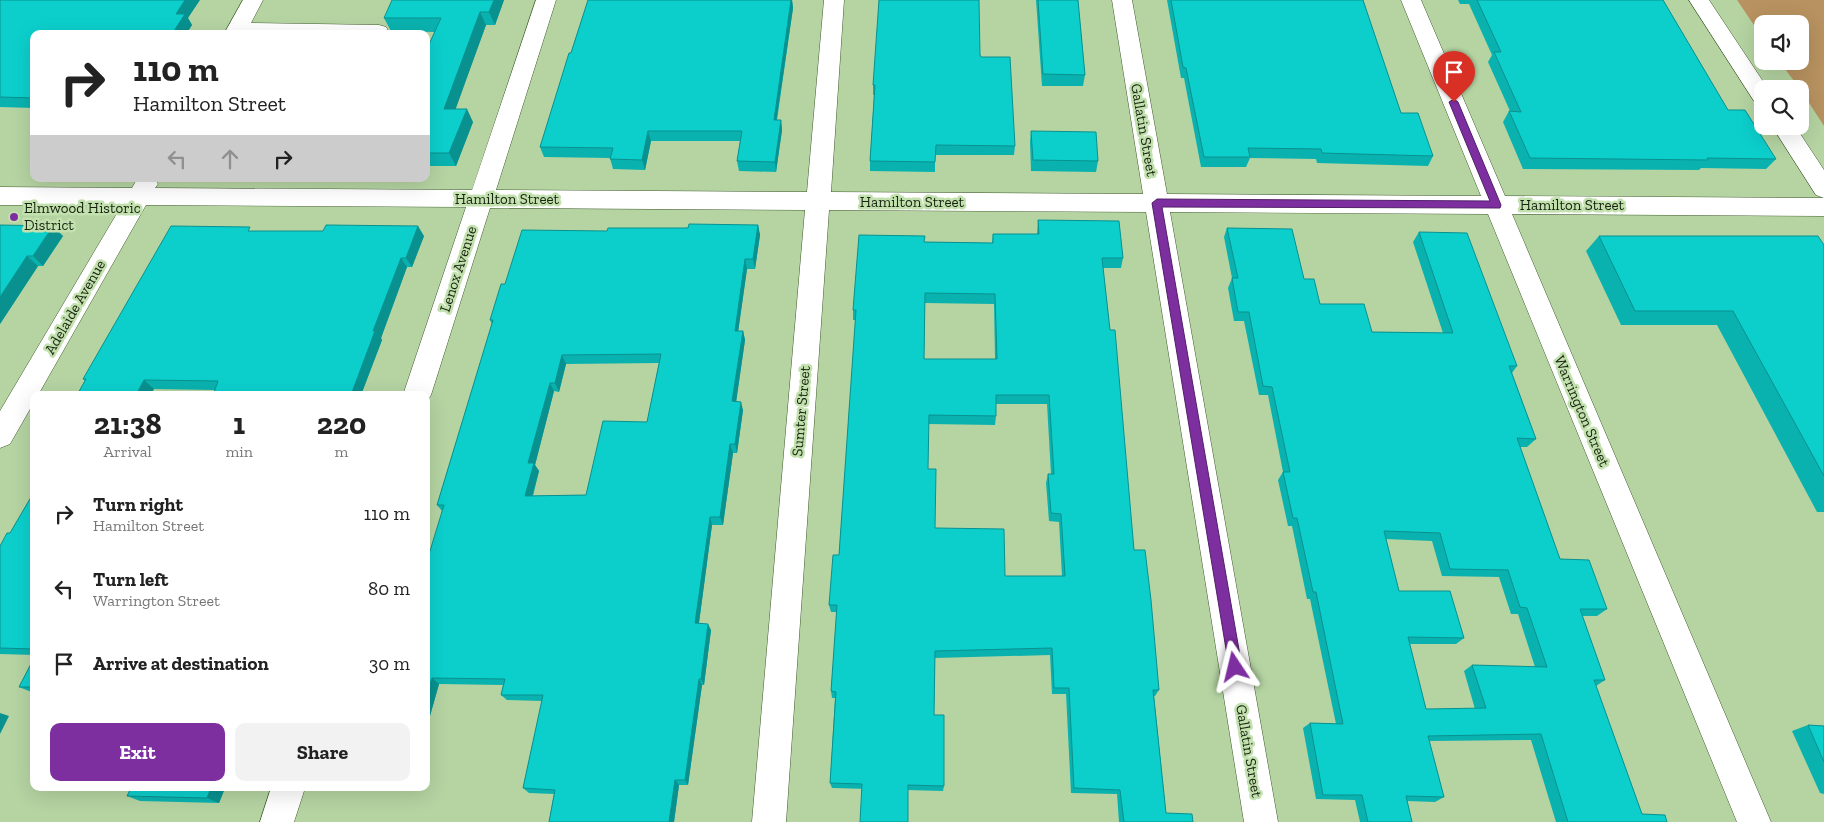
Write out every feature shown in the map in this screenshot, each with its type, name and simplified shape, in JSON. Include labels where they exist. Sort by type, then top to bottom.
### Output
[{"type":"street","points":[[236,30],[253,0]]},
{"type":"street","name":"Lenox Avenue","points":[[418,391],[546,0]]},
{"type":"street","name":"Sumter Street","points":[[769,822],[834,0]]},
{"type":"street","name":"Gallatin Street","points":[[1122,0],[1261,822]]},
{"type":"street","name":"Warrington Street","points":[[1411,0],[1754,822]]},
{"type":"street","points":[[1699,0],[1754,84]]},
{"type":"street","points":[[1789,135],[1824,189]]},
{"type":"street","name":"Hamilton Street","points":[[0,196],[144,188],[481,199],[1824,206]]},
{"type":"street","name":"Adelaide Avenue","points":[[0,436],[144,188]]},
{"type":"street","points":[[277,822],[287,791]]},
{"type":"shaded area","points":[[1737,0],[1824,0],[1824,126],[1809,103],[1809,80],[1793,80],[1786,70],[1809,70],[1809,15],[1754,15],[1754,25]]},
{"type":"building","points":[[0,0],[185,0],[176,14],[185,14],[175,30],[30,30],[30,98],[0,97]]},
{"type":"building","points":[[392,0],[494,0],[489,12],[480,12],[444,109],[467,109],[449,153],[430,153],[430,42],[441,18],[384,18]]},
{"type":"building","points":[[588,0],[791,0],[774,120],[781,120],[775,162],[737,161],[742,131],[648,131],[642,160],[610,159],[613,148],[540,147],[569,53],[571,53]]},
{"type":"building","points":[[879,0],[979,0],[981,57],[1010,57],[1015,146],[936,145],[935,162],[870,161]]},
{"type":"building","points":[[1038,0],[1078,0],[1085,75],[1043,74]]},
{"type":"building","points":[[1171,0],[1363,0],[1401,113],[1418,113],[1433,156],[1322,153],[1321,149],[1248,148],[1250,157],[1204,157],[1186,68],[1183,67]]},
{"type":"building","points":[[1477,0],[1663,0],[1728,110],[1745,110],[1754,124],[1754,135],[1761,135],[1776,159],[1530,158],[1509,111],[1521,112],[1494,52],[1501,52]]},
{"type":"building","points":[[1031,131],[1096,132],[1098,161],[1033,160]]},
{"type":"building","points":[[1038,220],[1119,221],[1123,258],[1102,258],[1110,330],[1115,330],[1134,550],[1145,550],[1151,600],[1159,690],[1153,690],[1166,813],[1192,814],[1193,822],[1124,822],[1120,790],[1074,788],[1069,688],[1054,688],[1052,648],[935,651],[934,715],[944,715],[944,786],[908,785],[908,822],[860,822],[862,784],[830,783],[836,692],[831,691],[837,605],[829,605],[833,555],[839,555],[856,310],[853,310],[859,235],[925,236],[924,242],[993,243],[993,234],[1039,234]],"holes":[[[925,293],[995,294],[997,359],[924,359]],[[996,395],[1049,395],[1054,474],[1048,474],[1051,513],[1061,514],[1065,576],[1005,576],[1004,529],[935,528],[936,469],[928,469],[929,415],[996,416]]]},
{"type":"building","points":[[689,224],[758,225],[753,259],[745,259],[735,331],[743,331],[732,401],[741,402],[735,444],[730,444],[720,517],[710,517],[695,623],[708,624],[701,679],[699,679],[685,780],[675,780],[669,822],[549,822],[555,790],[523,788],[543,695],[501,695],[505,679],[432,678],[430,684],[430,551],[444,505],[437,505],[493,320],[490,320],[501,284],[505,284],[522,230],[607,231],[608,228],[688,228]],"holes":[[[661,354],[647,422],[603,421],[586,495],[525,496],[534,463],[528,463],[550,383],[555,383],[562,355]]]},
{"type":"building","points":[[0,225],[53,226],[33,256],[27,256],[0,297]]},
{"type":"building","points":[[326,225],[418,226],[406,258],[401,258],[352,391],[214,391],[218,381],[144,380],[138,391],[79,391],[86,379],[83,379],[171,226],[250,227],[248,231],[323,231]]},
{"type":"building","points":[[1227,228],[1292,229],[1304,279],[1314,279],[1320,304],[1364,304],[1372,332],[1453,333],[1419,232],[1467,233],[1517,366],[1509,366],[1536,439],[1517,438],[1560,559],[1589,560],[1607,609],[1580,609],[1605,680],[1594,680],[1642,814],[1665,815],[1667,822],[1568,822],[1541,734],[1428,736],[1444,797],[1406,796],[1412,822],[1368,822],[1362,795],[1323,795],[1310,723],[1343,724],[1316,592],[1313,592],[1297,518],[1293,518],[1283,472],[1290,472],[1272,387],[1263,386],[1249,312],[1238,312],[1232,278],[1238,278]],"holes":[[[1384,531],[1440,533],[1450,569],[1508,570],[1520,607],[1527,608],[1547,667],[1472,665],[1486,708],[1426,709],[1408,637],[1464,638],[1450,591],[1399,591]]]},
{"type":"building","points":[[1599,236],[1818,236],[1824,245],[1824,476],[1733,311],[1635,311]]},
{"type":"building","points":[[30,499],[30,649],[0,648],[0,546],[7,533],[10,533]]},
{"type":"building","points":[[30,666],[30,687],[19,687]]},
{"type":"building","points":[[1808,725],[1824,726],[1824,762]]},
{"type":"building","points":[[130,791],[210,791],[207,798],[127,796]]},
{"type":"place","name":"Elmwood Historic District","points":[[14,217]]},
{"type":"route","points":[[1235,667],[1157,203],[1496,205],[1454,102]]}]
